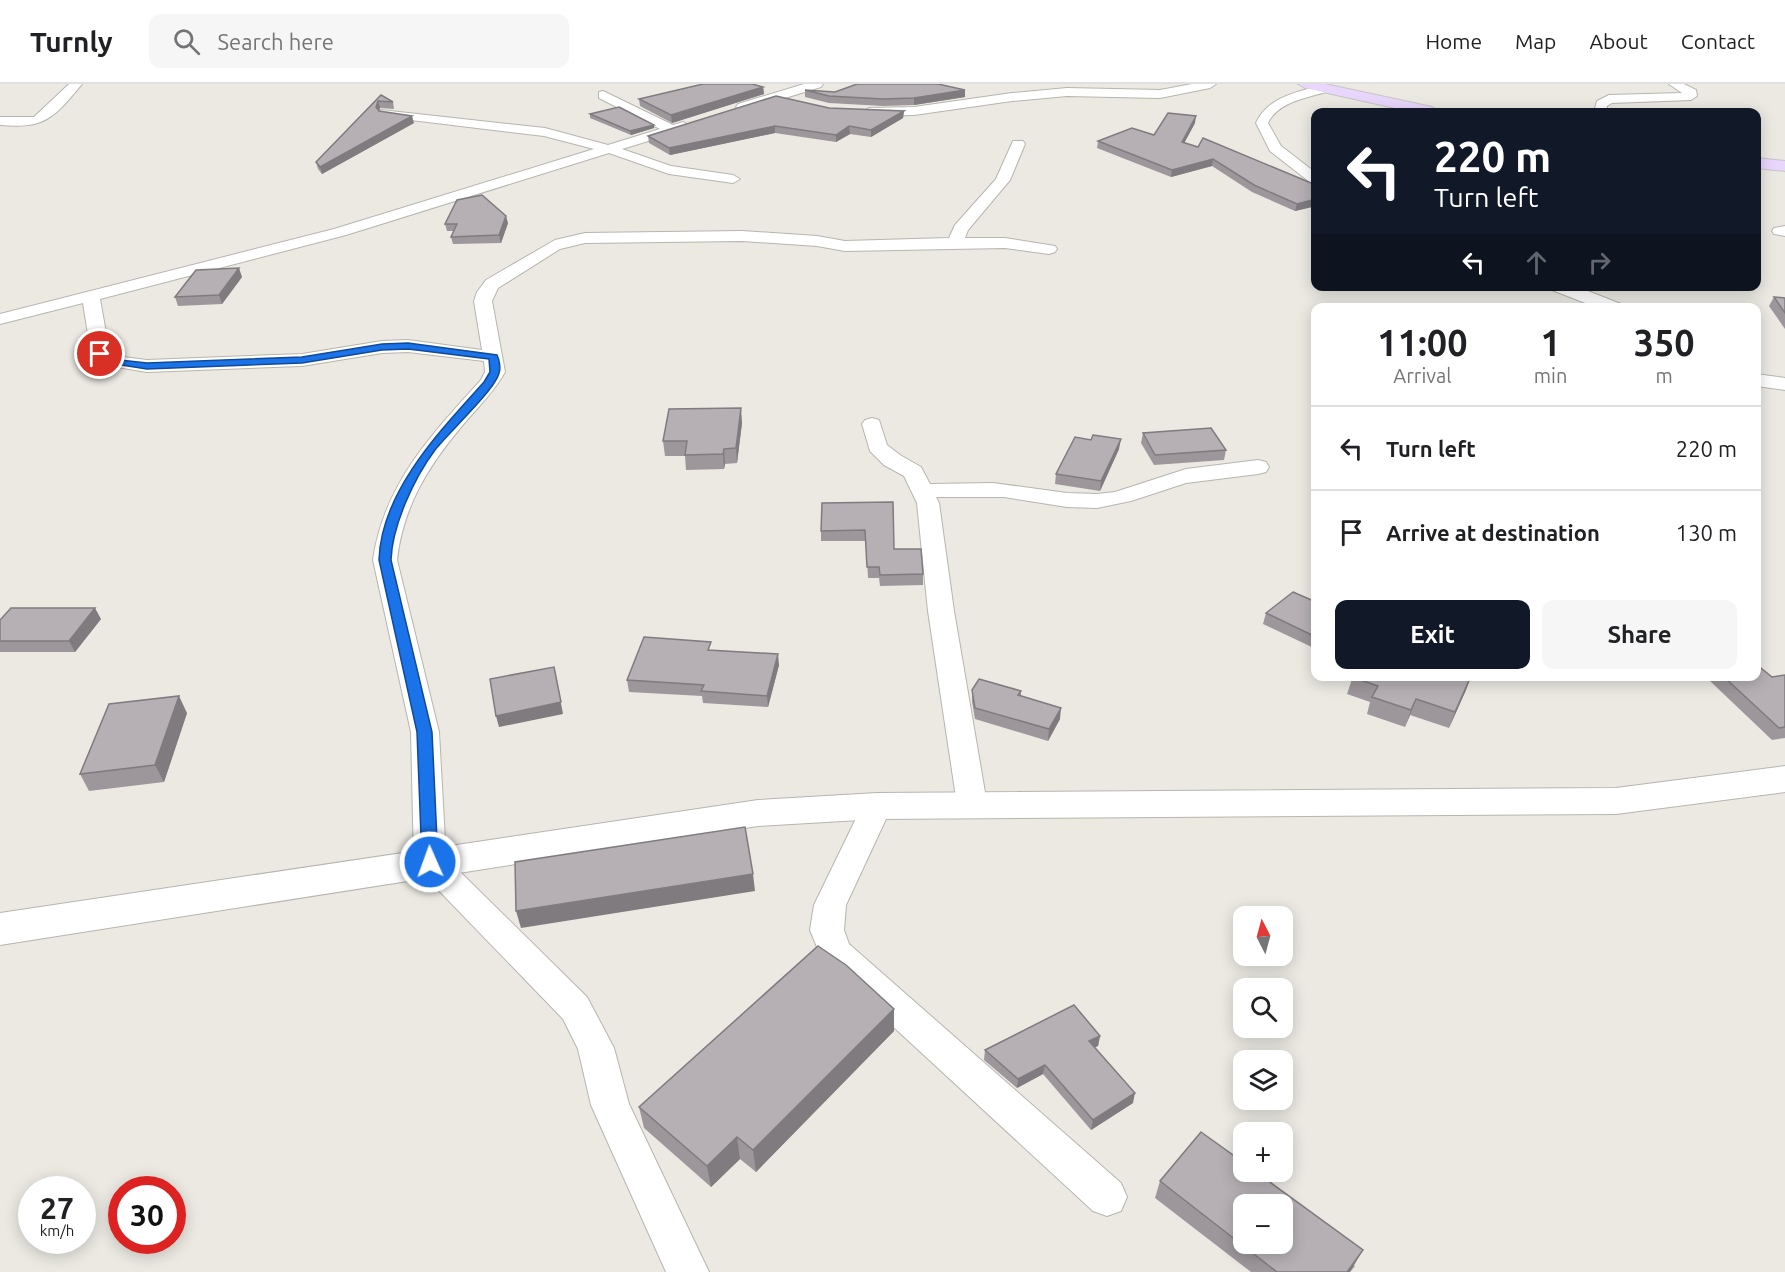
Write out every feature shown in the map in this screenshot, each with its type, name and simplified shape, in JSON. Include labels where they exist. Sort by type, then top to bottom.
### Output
[{"type":"main road","points":[[1305,84],[1399,108]]},
{"type":"main road","points":[[1761,164],[1785,166]]},
{"type":"street","points":[[0,121],[35,123],[45,119],[60,97],[76,84]]},
{"type":"street","points":[[723,113],[817,84]]},
{"type":"street","points":[[858,111],[914,111],[1066,92],[1160,94],[1210,84]]},
{"type":"street","points":[[1600,108],[1601,104],[1609,99],[1691,96],[1692,93],[1675,84]]},
{"type":"street","points":[[1311,176],[1275,148],[1262,123],[1270,110],[1291,98],[1322,89]]},
{"type":"street","points":[[603,95],[671,129]]},
{"type":"street","points":[[776,97],[797,103]]},
{"type":"street","points":[[386,113],[513,126],[564,136],[669,170],[733,179]]},
{"type":"street","points":[[0,319],[340,232],[702,120]]},
{"type":"street","points":[[958,243],[957,235],[961,228],[1003,180],[1018,144]]},
{"type":"street","points":[[688,1272],[610,1105],[596,1048],[575,1008],[430,862],[425,732],[385,560],[386,541],[404,494],[429,450],[489,383],[495,372],[483,301],[486,292],[492,284],[543,252],[568,240],[719,236],[796,239],[853,246],[1005,243],[1049,249]]},
{"type":"street","points":[[1571,291],[1602,303]]},
{"type":"street","points":[[91,296],[100,354],[118,362],[147,366],[302,360],[382,347],[408,346],[494,357]]},
{"type":"street","points":[[1761,381],[1785,384]]},
{"type":"street","points":[[872,424],[878,447],[892,460],[913,472],[928,503],[941,610],[972,804]]},
{"type":"street","points":[[924,491],[968,489],[1014,492],[1080,502],[1099,501],[1123,498],[1182,477],[1258,467]]},
{"type":"street","points":[[0,930],[758,813],[877,806],[972,804],[1616,801],[1785,779]]},
{"type":"street","points":[[877,806],[830,905],[827,930],[835,952],[1107,1197]]},
{"type":"building","points":[[703,84],[752,84],[763,87],[671,115],[639,99]]},
{"type":"building","points":[[857,84],[938,84],[965,90],[914,98],[883,99],[829,96],[805,90],[835,92]]},
{"type":"building","points":[[381,95],[393,102],[378,101],[376,107],[379,111],[412,116],[320,167],[316,162]]},
{"type":"building","points":[[776,96],[829,108],[904,111],[871,130],[849,126],[836,135],[775,126],[669,148],[648,136]]},
{"type":"building","points":[[619,107],[654,125],[630,131],[590,114]]},
{"type":"building","points":[[1168,113],[1196,116],[1182,142],[1198,147],[1203,138],[1311,183],[1311,200],[1297,204],[1254,185],[1213,159],[1172,170],[1098,141],[1132,128],[1154,135]]},
{"type":"building","points":[[482,195],[506,216],[499,235],[451,237],[457,224],[445,224],[457,200]]},
{"type":"building","points":[[239,268],[219,295],[175,297],[196,270]]},
{"type":"building","points":[[1774,297],[1785,298],[1785,313]]},
{"type":"building","points":[[741,408],[736,448],[724,449],[723,454],[685,455],[687,441],[663,441],[669,409]]},
{"type":"building","points":[[1211,428],[1226,450],[1155,455],[1143,433]]},
{"type":"building","points":[[1093,435],[1121,439],[1101,481],[1056,474],[1075,437],[1091,440]]},
{"type":"building","points":[[893,502],[894,549],[921,549],[923,574],[880,575],[879,567],[867,567],[865,530],[821,531],[822,503]]},
{"type":"building","points":[[1293,592],[1311,600],[1311,635],[1266,613]]},
{"type":"building","points":[[11,608],[95,608],[69,641],[0,641],[0,620]]},
{"type":"building","points":[[644,637],[711,642],[708,650],[778,654],[767,696],[701,691],[704,685],[627,680]]},
{"type":"building","points":[[554,667],[561,702],[496,716],[490,679]]},
{"type":"building","points":[[1761,668],[1772,677],[1785,675],[1785,727],[1779,728],[1728,681],[1761,681]]},
{"type":"building","points":[[979,679],[1021,691],[1018,695],[1061,708],[1049,729],[975,708],[972,690]]},
{"type":"building","points":[[1364,681],[1469,681],[1455,712],[1416,699],[1411,710],[1372,697],[1378,686]]},
{"type":"building","points":[[179,696],[155,765],[80,774],[109,704]]},
{"type":"building","points":[[745,827],[753,874],[516,911],[515,862]]},
{"type":"building","points":[[818,946],[846,965],[894,1009],[753,1150],[737,1137],[707,1166],[639,1107]]},
{"type":"building","points":[[1074,1005],[1100,1036],[1089,1041],[1135,1093],[1093,1120],[1045,1065],[1018,1079],[985,1050]]},
{"type":"building","points":[[1201,1132],[1233,1155],[1233,1182],[1270,1182],[1286,1194],[1233,1194],[1233,1238],[1160,1181]]},
{"type":"building","points":[[1293,1199],[1363,1250],[1347,1272],[1277,1272],[1254,1254],[1293,1254]]},
{"type":"route","points":[[100,354],[118,362],[147,366],[302,360],[382,347],[408,346],[494,357],[495,372],[489,383],[429,450],[404,494],[386,541],[385,560],[425,732],[430,862]]}]
